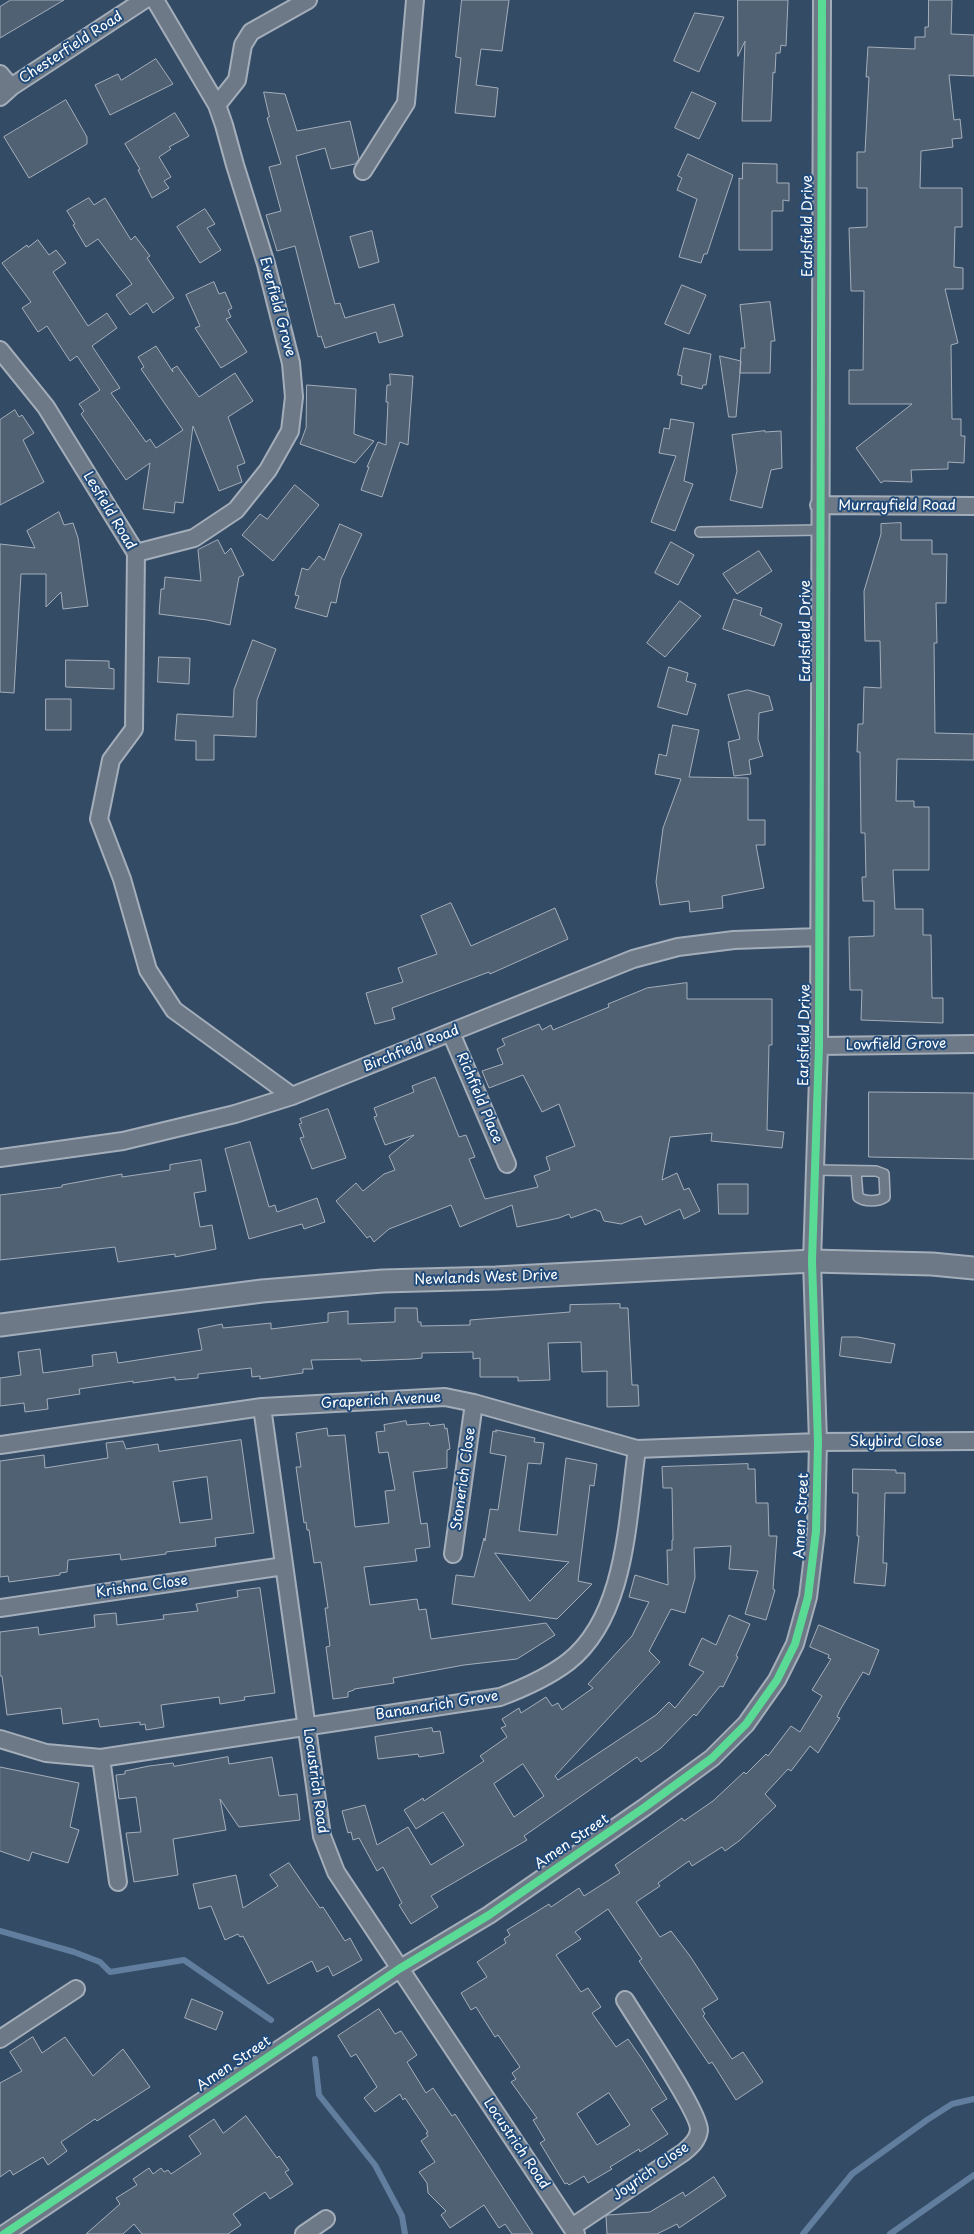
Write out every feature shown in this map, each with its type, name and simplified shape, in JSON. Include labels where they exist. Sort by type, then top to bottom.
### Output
[{"type":"street","name":"Chesterfield Road","points":[[6,92],[144,0]]},
{"type":"street","name":"Everfield Grove","points":[[136,553],[194,538],[236,510],[268,470],[290,431],[294,397],[291,364],[266,264],[217,105],[155,0]]},
{"type":"street","points":[[217,105],[237,80],[243,45],[251,32],[308,0]]},
{"type":"street","points":[[363,171],[406,103],[415,0]]},
{"type":"street","name":"Earlsfield Drive","points":[[812,1261],[818,1046],[822,0]]},
{"type":"street","points":[[0,74],[6,92]]},
{"type":"street","name":"Lesfield Road","points":[[0,350],[46,407],[136,553],[134,728],[111,760],[100,819],[122,879],[148,970],[174,1010],[292,1096]]},
{"type":"street","name":"Murrayfield Road","points":[[819,506],[974,506]]},
{"type":"street","name":"Birchfield Road","points":[[0,1158],[123,1141],[235,1114],[292,1096],[632,959],[678,947],[734,940],[818,937]]},
{"type":"street","name":"Richfield Place","points":[[451,1033],[507,1164]]},
{"type":"street","name":"Lowfield Grove","points":[[818,1046],[974,1044]]},
{"type":"street","name":"Newlands West Drive","points":[[0,1325],[262,1291],[383,1281],[496,1278],[812,1261],[974,1268]]},
{"type":"street","name":"Amen Street","points":[[4,2234],[399,1969],[489,1914],[646,1807],[712,1758],[746,1724],[778,1680],[795,1644],[808,1597],[816,1532],[818,1442],[812,1261]]},
{"type":"street","name":"Graperich Avenue","points":[[0,1445],[262,1407],[445,1397],[474,1403],[637,1449],[818,1442]]},
{"type":"street","name":"Stonerich Close","points":[[454,1554],[474,1403]]},
{"type":"street","name":"Locustrich Road","points":[[262,1407],[322,1836],[336,1872],[574,2230]]},
{"type":"street","name":"Skybird Close","points":[[818,1442],[974,1441]]},
{"type":"street","name":"Bananarich Grove","points":[[0,1739],[46,1753],[101,1758],[500,1697],[536,1683],[569,1662],[588,1642],[604,1618],[619,1579],[637,1449]]},
{"type":"street","name":"Krishna Close","points":[[0,1608],[284,1566]]},
{"type":"street","points":[[101,1758],[118,1882]]},
{"type":"street","points":[[0,2039],[76,1989]]},
{"type":"street","name":"Joyrich Close","points":[[574,2230],[684,2152],[696,2140],[699,2130],[692,2108],[625,2000]]},
{"type":"street","points":[[304,2234],[326,2219]]},
{"type":"lane","points":[[700,532],[819,530]]},
{"type":"lane","points":[[815,1170],[856,1171]]},
{"type":"building","points":[[11,0],[64,0],[0,38],[0,7]]},
{"type":"building","points":[[462,0],[509,0],[502,51],[481,49],[476,85],[498,88],[495,117],[455,113],[461,58],[456,57]]},
{"type":"building","points":[[738,0],[788,0],[786,46],[781,45],[780,53],[776,53],[775,73],[773,72],[771,121],[742,121],[745,41],[738,56]]},
{"type":"building","points":[[929,0],[952,0],[951,34],[974,35],[974,76],[949,75],[954,120],[960,119],[962,138],[952,139],[953,147],[921,151],[920,188],[962,188],[962,227],[955,227],[954,267],[963,268],[963,289],[945,289],[958,343],[951,345],[952,419],[961,419],[961,436],[965,436],[964,463],[948,462],[948,469],[911,470],[912,482],[884,481],[881,483],[856,448],[912,404],[849,404],[849,370],[863,370],[864,291],[851,291],[849,228],[867,227],[867,188],[857,188],[857,152],[865,152],[869,77],[866,77],[868,47],[915,49],[915,37],[925,37],[925,27],[928,27]]},
{"type":"building","points":[[695,13],[724,17],[699,72],[674,61]]},
{"type":"building","points":[[156,59],[173,84],[110,115],[95,85],[118,74],[121,80]]},
{"type":"building","points":[[264,92],[285,94],[297,131],[350,121],[359,159],[355,164],[331,169],[325,148],[296,156],[335,304],[340,303],[345,318],[394,304],[403,336],[379,343],[376,332],[325,348],[321,336],[318,337],[295,246],[277,251],[266,215],[281,211],[269,167],[281,164],[267,118],[269,117]]},
{"type":"building","points":[[692,92],[716,103],[699,139],[675,128]]},
{"type":"building","points":[[66,100],[87,137],[87,144],[29,178],[4,137]]},
{"type":"building","points":[[175,113],[189,136],[169,147],[171,149],[159,157],[171,177],[164,181],[169,188],[152,198],[138,170],[140,169],[125,144]]},
{"type":"building","points":[[688,154],[733,175],[707,254],[704,254],[701,263],[679,257],[697,199],[677,190],[682,178],[678,176]]},
{"type":"building","points":[[743,163],[777,164],[777,183],[789,183],[789,201],[783,200],[783,211],[772,211],[772,250],[739,250],[739,178],[742,179]]},
{"type":"building","points":[[89,198],[94,205],[105,198],[131,240],[135,236],[150,256],[147,258],[174,298],[153,313],[147,303],[130,315],[116,295],[132,284],[98,239],[86,247],[73,225],[75,224],[67,211]]},
{"type":"building","points":[[205,209],[215,224],[207,228],[221,250],[200,263],[177,227]]},
{"type":"building","points":[[372,231],[379,262],[359,268],[350,237]]},
{"type":"building","points":[[38,240],[49,255],[56,250],[66,263],[53,272],[88,326],[107,313],[117,328],[92,346],[120,388],[111,393],[146,442],[150,439],[156,448],[183,430],[141,369],[144,367],[138,357],[156,346],[173,372],[172,369],[177,366],[199,397],[235,373],[253,401],[228,417],[245,463],[237,466],[242,482],[219,491],[193,426],[183,503],[175,502],[174,513],[143,509],[150,463],[126,480],[81,414],[84,411],[79,404],[100,390],[77,356],[70,361],[47,326],[38,332],[22,308],[31,302],[2,263],[27,245],[28,247]]},
{"type":"building","points":[[214,282],[219,294],[225,292],[232,308],[228,310],[231,317],[226,319],[247,352],[221,368],[195,328],[200,326],[186,295]]},
{"type":"building","points":[[682,285],[706,295],[689,334],[665,324]]},
{"type":"building","points":[[770,302],[775,341],[771,341],[770,373],[740,373],[741,348],[745,348],[740,305]]},
{"type":"building","points":[[684,348],[711,354],[706,385],[703,385],[702,389],[681,384],[682,376],[678,375]]},
{"type":"building","points":[[720,356],[741,361],[736,417],[729,417]]},
{"type":"building","points":[[390,374],[413,376],[408,445],[400,442],[382,497],[361,490],[369,467],[367,467],[378,442],[386,445],[388,402],[386,402],[387,385],[390,385]]},
{"type":"building","points":[[307,385],[356,389],[354,434],[374,441],[355,463],[300,444],[306,428]]},
{"type":"building","points":[[15,410],[19,417],[22,415],[34,433],[23,440],[44,482],[0,505],[0,420]]},
{"type":"building","points":[[671,419],[694,423],[684,481],[693,484],[675,531],[651,522],[676,456],[659,453],[664,428],[669,429]]},
{"type":"building","points":[[781,431],[782,468],[771,470],[762,508],[730,500],[737,471],[732,435]]},
{"type":"building","points":[[295,485],[319,505],[273,561],[242,535],[260,514],[267,519]]},
{"type":"building","points":[[59,512],[64,525],[73,523],[78,538],[88,606],[63,609],[61,592],[46,607],[46,574],[21,574],[14,693],[0,692],[0,544],[35,548],[27,531]]},
{"type":"building","points":[[901,523],[901,540],[932,540],[932,554],[947,554],[946,603],[936,603],[937,643],[934,643],[935,733],[974,734],[974,760],[897,759],[896,801],[914,801],[914,807],[929,807],[929,870],[893,870],[895,909],[923,909],[923,935],[931,935],[932,998],[943,998],[943,1023],[861,1020],[862,990],[850,990],[849,937],[874,936],[874,901],[863,901],[862,877],[866,877],[865,833],[861,833],[860,752],[857,752],[858,724],[863,724],[864,687],[881,688],[880,641],[865,641],[864,591],[881,534],[881,524]]},
{"type":"building","points":[[340,524],[362,534],[341,579],[336,603],[331,602],[327,617],[295,608],[299,596],[295,595],[302,568],[308,570],[319,556],[324,560]]},
{"type":"building","points":[[218,540],[225,554],[231,548],[244,575],[239,577],[230,625],[159,614],[161,589],[164,589],[165,577],[201,581],[198,550]]},
{"type":"building","points":[[671,542],[694,555],[678,585],[655,573]]},
{"type":"building","points":[[759,551],[772,571],[737,594],[723,574]]},
{"type":"building","points":[[734,599],[762,608],[760,615],[782,624],[774,646],[723,629]]},
{"type":"building","points":[[680,601],[701,616],[665,657],[647,643]]},
{"type":"building","points":[[253,640],[276,649],[257,700],[256,737],[214,735],[214,760],[196,760],[196,741],[175,740],[177,714],[233,717],[234,690]]},
{"type":"building","points":[[159,657],[190,658],[189,684],[158,682]]},
{"type":"building","points":[[66,660],[109,661],[109,668],[114,669],[114,689],[66,687]]},
{"type":"building","points":[[669,667],[688,673],[686,681],[696,684],[687,715],[658,707]]},
{"type":"building","points":[[748,690],[769,696],[773,710],[759,713],[758,739],[763,756],[749,760],[751,774],[734,776],[728,742],[740,739],[728,695]]},
{"type":"building","points":[[46,699],[71,699],[71,730],[46,730]]},
{"type":"building","points":[[673,725],[699,730],[689,777],[748,778],[748,820],[765,820],[765,845],[756,845],[764,888],[722,896],[723,908],[690,912],[689,901],[660,905],[656,882],[663,828],[681,779],[655,774],[659,754],[666,756]]},
{"type":"building","points":[[451,903],[471,946],[555,908],[568,939],[490,974],[489,972],[392,1008],[395,1019],[375,1024],[366,993],[403,982],[398,968],[437,954],[421,916]]},
{"type":"building","points":[[687,983],[687,999],[772,999],[772,1045],[769,1045],[767,1130],[784,1132],[782,1148],[711,1141],[712,1133],[670,1137],[662,1180],[677,1173],[684,1190],[689,1188],[700,1211],[684,1219],[680,1209],[645,1225],[641,1216],[621,1224],[604,1221],[600,1211],[596,1209],[571,1218],[569,1214],[517,1227],[512,1205],[460,1227],[451,1205],[389,1229],[374,1242],[370,1236],[367,1238],[336,1201],[356,1183],[363,1191],[384,1174],[395,1170],[389,1156],[414,1135],[385,1145],[374,1117],[377,1116],[374,1108],[414,1092],[412,1086],[435,1077],[459,1137],[466,1135],[475,1157],[469,1159],[485,1199],[538,1187],[534,1176],[550,1170],[546,1157],[575,1146],[559,1104],[542,1112],[523,1075],[489,1088],[482,1071],[503,1064],[497,1049],[505,1045],[502,1039],[539,1024],[542,1030],[551,1025],[553,1030],[609,1007],[608,1004],[647,988]]},
{"type":"building","points":[[869,1092],[974,1093],[974,1159],[869,1157]]},
{"type":"building","points":[[328,1109],[346,1158],[312,1169],[300,1138],[304,1137],[299,1124],[302,1123],[300,1119]]},
{"type":"building","points":[[250,1142],[269,1207],[275,1205],[277,1212],[317,1198],[325,1222],[304,1229],[302,1224],[249,1239],[225,1149]]},
{"type":"building","points":[[201,1160],[206,1191],[194,1193],[200,1227],[212,1225],[216,1249],[175,1257],[175,1254],[118,1262],[115,1247],[0,1260],[0,1195],[62,1187],[62,1185],[122,1174],[122,1177],[170,1170],[170,1165]]},
{"type":"building","points":[[718,1184],[748,1184],[748,1214],[719,1214]]},
{"type":"building","points":[[620,1304],[620,1308],[628,1308],[632,1385],[638,1385],[639,1406],[607,1407],[607,1371],[582,1372],[581,1342],[548,1343],[550,1380],[518,1381],[518,1377],[480,1377],[480,1358],[473,1359],[473,1352],[422,1353],[422,1358],[413,1359],[311,1360],[313,1369],[303,1369],[303,1373],[260,1379],[260,1376],[252,1377],[251,1368],[198,1374],[198,1378],[175,1380],[175,1377],[79,1389],[80,1394],[47,1399],[48,1409],[25,1412],[24,1403],[0,1406],[0,1378],[21,1375],[18,1352],[40,1349],[43,1373],[93,1366],[92,1355],[116,1352],[118,1363],[202,1350],[198,1329],[222,1324],[223,1328],[271,1323],[271,1329],[328,1322],[328,1313],[348,1311],[348,1324],[395,1322],[395,1308],[417,1308],[418,1322],[421,1322],[421,1326],[470,1325],[470,1320],[570,1312],[570,1305]]},
{"type":"building","points":[[842,1337],[858,1337],[895,1344],[891,1363],[840,1356]]},
{"type":"building","points":[[406,1421],[407,1425],[429,1423],[430,1426],[444,1424],[445,1429],[447,1428],[450,1449],[447,1450],[447,1468],[413,1472],[421,1524],[427,1523],[430,1547],[415,1549],[417,1561],[364,1567],[370,1605],[417,1599],[419,1610],[426,1609],[431,1639],[546,1623],[555,1635],[517,1659],[464,1665],[393,1678],[394,1683],[354,1689],[348,1692],[348,1697],[333,1699],[326,1647],[330,1646],[325,1608],[328,1608],[321,1562],[314,1563],[309,1530],[307,1530],[306,1522],[304,1523],[296,1467],[301,1467],[296,1433],[327,1428],[328,1436],[345,1435],[355,1527],[389,1523],[385,1491],[395,1490],[388,1452],[379,1453],[376,1432],[385,1431],[384,1425]]},
{"type":"building","points":[[496,1430],[535,1438],[534,1442],[544,1443],[541,1464],[528,1463],[519,1531],[557,1535],[566,1458],[597,1464],[594,1486],[590,1485],[578,1581],[592,1584],[557,1619],[452,1604],[456,1575],[474,1577],[484,1538],[485,1541],[490,1509],[498,1510],[506,1456],[490,1453],[493,1431],[496,1432]],"holes":[[[495,1553],[569,1562],[530,1601]]]},
{"type":"building","points":[[241,1440],[254,1533],[215,1538],[216,1546],[166,1552],[166,1554],[121,1560],[120,1554],[68,1560],[67,1572],[60,1573],[60,1575],[9,1582],[8,1576],[0,1577],[0,1461],[44,1455],[45,1468],[108,1458],[106,1443],[123,1441],[126,1449],[158,1444],[159,1451]],"holes":[[[207,1477],[212,1519],[180,1523],[173,1482]]]},
{"type":"building","points":[[748,1464],[748,1469],[755,1469],[756,1503],[768,1503],[769,1536],[777,1536],[773,1589],[775,1590],[766,1620],[745,1614],[758,1571],[729,1569],[731,1546],[694,1548],[695,1578],[685,1613],[671,1609],[649,1651],[660,1662],[555,1776],[558,1780],[656,1715],[669,1702],[675,1708],[704,1672],[689,1665],[702,1638],[716,1645],[729,1615],[750,1624],[736,1656],[738,1657],[723,1687],[720,1686],[696,1716],[694,1714],[661,1748],[641,1762],[637,1757],[524,1836],[527,1840],[431,1896],[438,1907],[411,1924],[399,1905],[402,1903],[383,1867],[377,1871],[359,1838],[353,1840],[351,1832],[348,1833],[342,1811],[365,1805],[377,1845],[408,1827],[431,1865],[464,1845],[443,1812],[416,1829],[404,1810],[423,1798],[424,1801],[484,1761],[480,1756],[507,1737],[501,1728],[506,1726],[502,1719],[519,1708],[521,1713],[546,1697],[552,1706],[558,1703],[562,1710],[593,1688],[588,1684],[632,1636],[649,1602],[629,1597],[635,1575],[668,1585],[667,1550],[672,1550],[673,1540],[672,1488],[663,1488],[662,1467]],"holes":[[[523,1764],[544,1796],[514,1817],[494,1784]]]},
{"type":"building","points":[[853,1469],[896,1470],[896,1473],[905,1473],[905,1493],[885,1493],[883,1563],[887,1563],[885,1586],[854,1583],[859,1536],[857,1536],[858,1493],[853,1493]]},
{"type":"building","points":[[260,1588],[275,1693],[244,1697],[245,1700],[220,1704],[219,1697],[161,1705],[164,1727],[146,1730],[145,1724],[140,1725],[140,1722],[100,1727],[98,1719],[63,1724],[61,1708],[7,1715],[2,1676],[0,1676],[0,1632],[38,1627],[39,1635],[95,1627],[94,1615],[116,1613],[117,1625],[164,1619],[163,1615],[198,1611],[196,1604],[238,1597],[237,1591]]},
{"type":"building","points":[[819,1625],[879,1650],[869,1675],[863,1672],[840,1710],[837,1717],[840,1718],[818,1753],[810,1746],[791,1771],[788,1769],[765,1794],[776,1806],[739,1841],[725,1851],[722,1847],[692,1866],[689,1861],[658,1883],[660,1886],[636,1902],[660,1937],[671,1931],[690,1956],[718,1999],[702,2009],[705,2014],[703,2016],[732,2059],[743,2052],[763,2082],[736,2100],[712,2062],[709,2064],[639,1961],[642,1959],[608,1909],[575,1932],[581,1939],[556,1955],[581,1992],[588,1988],[601,2007],[592,2013],[616,2047],[628,2039],[642,2059],[667,2099],[651,2109],[668,2134],[640,2152],[639,2149],[610,2167],[612,2169],[588,2183],[584,2176],[569,2185],[565,2184],[540,2143],[545,2140],[533,2120],[537,2118],[511,2082],[516,2079],[512,2073],[520,2067],[498,2035],[495,2037],[476,2007],[471,2010],[461,1993],[487,1977],[477,1962],[506,1943],[504,1939],[510,1935],[507,1930],[549,1904],[551,1907],[579,1888],[584,1896],[620,1873],[615,1865],[682,1818],[684,1821],[713,1801],[744,1772],[746,1774],[766,1754],[768,1756],[791,1726],[800,1732],[822,1696],[812,1690],[831,1659],[828,1658],[829,1655],[810,1647]],"holes":[[[609,2093],[630,2125],[597,2145],[577,2114]]]},
{"type":"building","points":[[432,1728],[433,1732],[440,1731],[444,1753],[419,1757],[418,1754],[378,1759],[375,1737]]},
{"type":"building","points":[[228,1757],[229,1764],[272,1757],[279,1796],[297,1794],[300,1820],[239,1827],[220,1799],[226,1830],[173,1839],[178,1875],[134,1882],[126,1833],[141,1832],[136,1797],[119,1799],[116,1775],[149,1766],[173,1763],[174,1766]]},
{"type":"building","points":[[0,1767],[79,1783],[70,1827],[79,1830],[68,1863],[32,1852],[29,1861],[0,1851]]},
{"type":"building","points":[[289,1863],[320,1908],[323,1907],[345,1941],[350,1938],[362,1960],[333,1976],[328,1966],[317,1972],[312,1961],[268,1984],[243,1936],[240,1937],[238,1934],[225,1940],[211,1906],[199,1909],[193,1884],[236,1875],[243,1908],[278,1886],[270,1875]]},
{"type":"building","points":[[192,1999],[223,2012],[216,2030],[185,2018]]},
{"type":"building","points":[[379,2009],[395,2034],[401,2031],[417,2055],[407,2062],[426,2093],[433,2088],[452,2116],[455,2114],[533,2234],[512,2234],[505,2224],[499,2228],[484,2205],[450,2228],[441,2215],[446,2211],[428,2193],[427,2183],[419,2172],[435,2162],[421,2141],[428,2136],[426,2133],[428,2132],[405,2098],[403,2100],[400,2094],[375,2112],[364,2098],[377,2087],[356,2054],[351,2057],[338,2036]]},
{"type":"building","points":[[33,2037],[42,2053],[65,2037],[93,2076],[123,2049],[150,2087],[97,2121],[95,2119],[61,2142],[67,2151],[48,2165],[43,2157],[13,2175],[10,2170],[0,2177],[0,2083],[22,2071],[10,2052]]},
{"type":"building","points":[[246,2116],[277,2158],[279,2156],[289,2170],[285,2172],[293,2184],[270,2199],[265,2192],[233,2214],[241,2225],[228,2234],[142,2234],[134,2224],[123,2234],[86,2234],[120,2204],[116,2198],[137,2185],[133,2179],[149,2168],[153,2174],[161,2168],[164,2172],[168,2170],[171,2174],[201,2154],[189,2136],[214,2119],[223,2133]]},
{"type":"building","points":[[714,2177],[726,2196],[679,2228],[677,2224],[657,2234],[607,2234],[606,2216],[650,2212],[683,2192],[685,2196]]},
{"type":"waterway","points":[[0,1931],[74,1952],[100,1962],[110,1972],[184,1960],[271,2020]]},
{"type":"waterway","points":[[315,2059],[319,2095],[375,2165],[402,2216],[405,2234]]},
{"type":"waterway","points":[[803,2234],[852,2174],[952,2104],[974,2099]]},
{"type":"waterway","points":[[890,2234],[974,2175]]},
{"type":"cycle path","points":[[4,2234],[399,1969],[489,1915],[712,1758],[746,1724],[777,1680],[795,1644],[808,1597],[816,1531],[818,1442],[812,1261],[819,1046],[822,0]]}]
